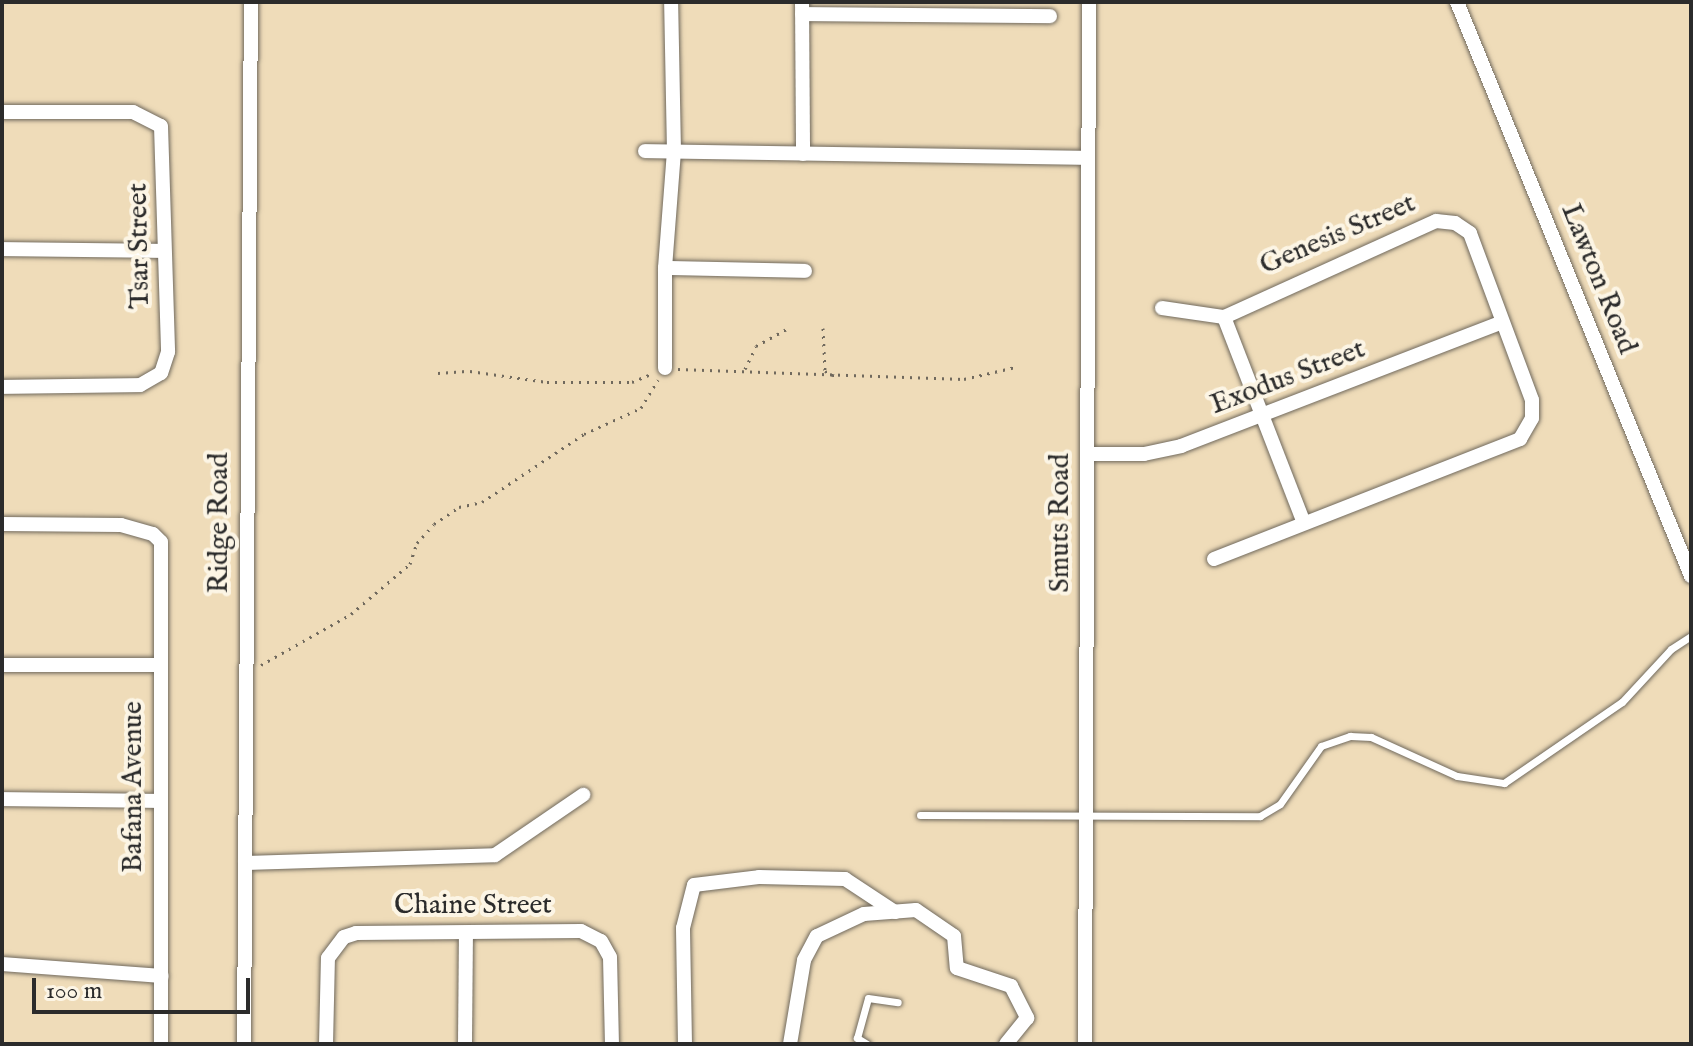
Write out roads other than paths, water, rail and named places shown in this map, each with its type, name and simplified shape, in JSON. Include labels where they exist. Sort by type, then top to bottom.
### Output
[{"type":"street","name":"Ridge Road","points":[[244,1044],[251,2]]},
{"type":"street","points":[[665,368],[665,268],[674,152],[671,2]]},
{"type":"street","name":"Smuts Road","points":[[1085,1044],[1089,2]]},
{"type":"street","name":"Lawton Road","points":[[1457,2],[1691,576]]},
{"type":"street","points":[[803,154],[802,8],[925,8],[1050,16]]},
{"type":"street","name":"Tsar Street","points":[[2,112],[133,112],[155,120],[165,137],[164,251],[168,352],[161,373],[126,388],[2,387]]},
{"type":"street","points":[[645,151],[1088,158]]},
{"type":"street","name":"Genesis Street","points":[[1224,317],[1436,221],[1448,221],[1470,233],[1532,400],[1532,418],[1520,439],[1304,523]]},
{"type":"street","points":[[2,249],[164,251]]},
{"type":"street","points":[[665,268],[805,271]]},
{"type":"street","points":[[1162,308],[1224,317],[1304,523],[1214,559]]},
{"type":"street","name":"Exodus Street","points":[[1087,454],[1144,454],[1181,446],[1263,418],[1502,322]]},
{"type":"street","name":"Bafana Avenue","points":[[2,524],[121,525],[153,534],[164,555],[158,801],[161,1044]]},
{"type":"street","points":[[2,665],[161,665]]},
{"type":"street","points":[[245,863],[495,855],[583,795]]},
{"type":"street","points":[[2,799],[158,801]]},
{"type":"street","points":[[685,1044],[683,928],[694,885],[759,877],[845,879],[895,912]]},
{"type":"street","points":[[790,1044],[804,960],[817,936],[864,914],[916,910],[954,936],[957,968],[1011,986],[1027,1018],[1006,1044]]},
{"type":"street","name":"Chaine Street","points":[[326,1044],[328,958],[344,937],[356,933],[581,931],[601,941],[610,957],[613,977],[612,1044]]},
{"type":"street","points":[[465,1044],[466,934]]},
{"type":"street","points":[[2,964],[162,976]]},
{"type":"lane","points":[[920,815],[1086,819],[1260,816],[1280,804],[1321,746],[1350,736],[1371,737],[1457,776],[1504,783],[1622,702],[1671,649],[1691,636]]},
{"type":"lane","points":[[867,1044],[857,1038],[868,998],[898,1002]]}]
